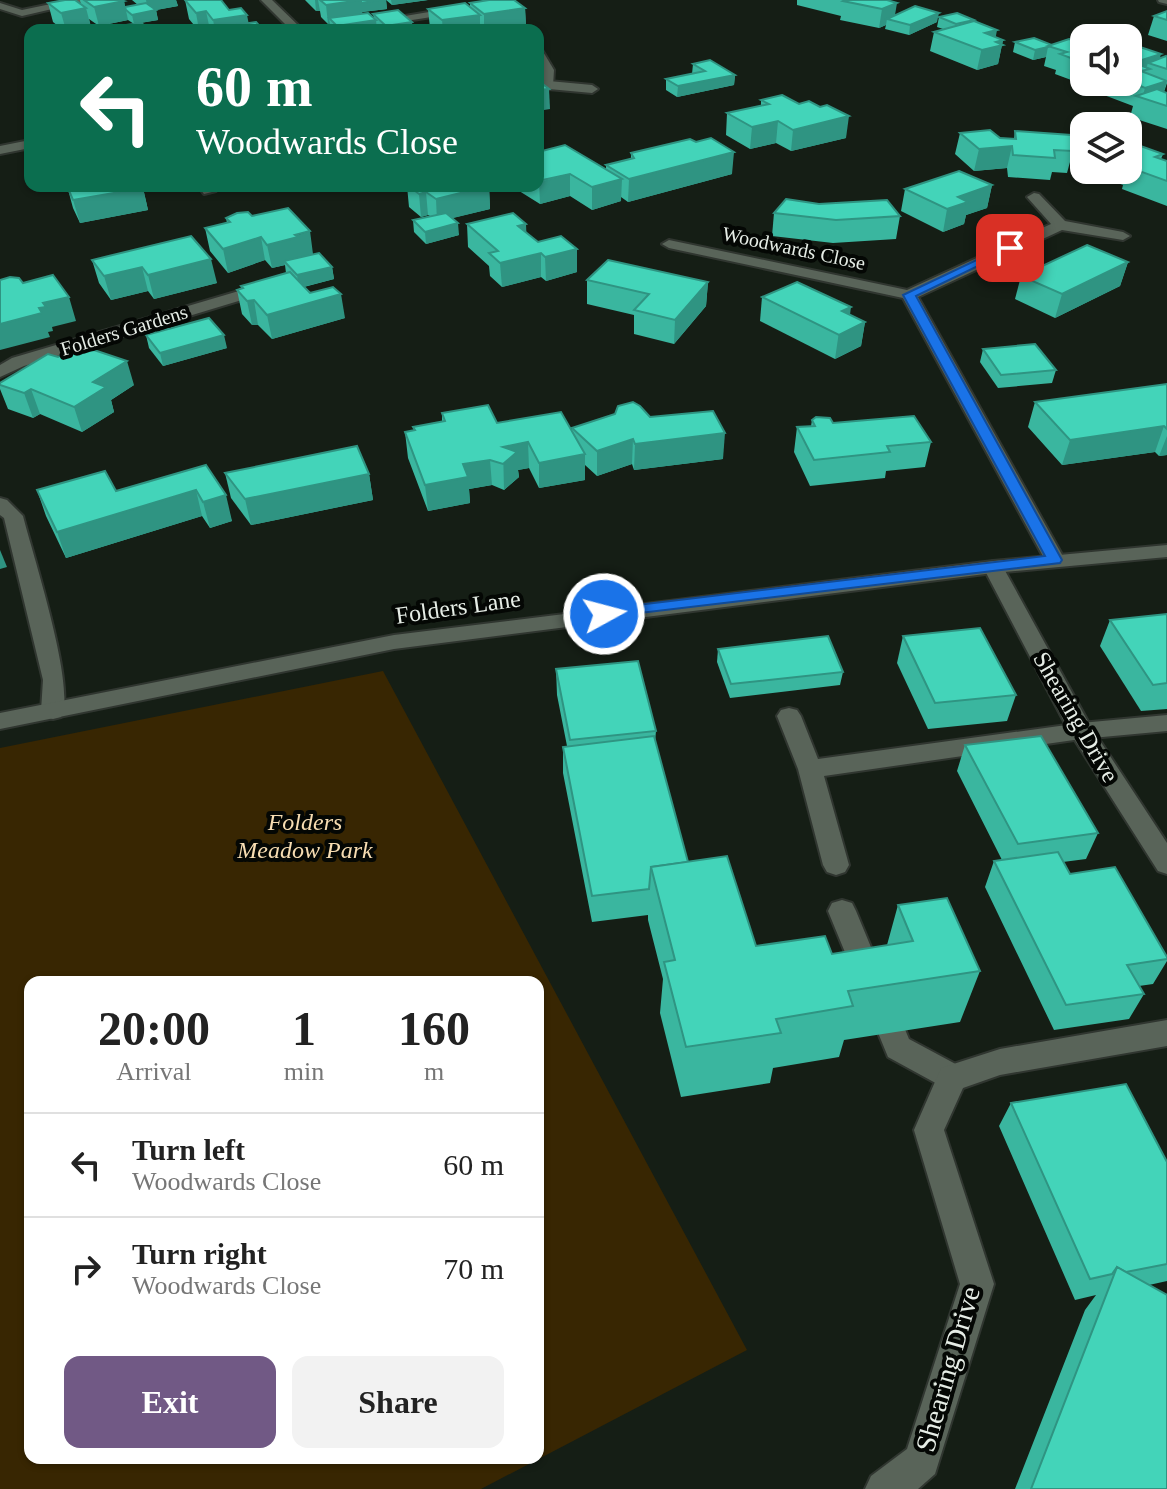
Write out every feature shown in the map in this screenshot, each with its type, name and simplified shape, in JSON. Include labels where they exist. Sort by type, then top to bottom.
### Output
[{"type":"street","points":[[0,6],[24,17],[86,0]]},
{"type":"street","points":[[266,0],[291,24]]},
{"type":"street","points":[[367,24],[479,7]]},
{"type":"street","points":[[400,19],[406,24]]},
{"type":"street","points":[[544,63],[548,70],[544,81]]},
{"type":"street","points":[[544,84],[592,89]]},
{"type":"street","points":[[0,150],[24,145]]},
{"type":"street","points":[[95,196],[117,192]]},
{"type":"street","points":[[1034,197],[1060,225]]},
{"type":"street","points":[[1055,560],[909,295],[1060,225],[1123,236]]},
{"type":"street","name":"Woodwards Close","points":[[669,244],[909,295]]},
{"type":"street","name":"Folders Gardens","points":[[0,372],[18,362],[249,293]]},
{"type":"street","points":[[0,504],[13,516],[54,680],[53,711]]},
{"type":"street","name":"Folders Lane","points":[[0,721],[394,642],[993,567],[1167,551]]},
{"type":"street","name":"Shearing Drive","points":[[993,567],[1081,731],[1167,864]]},
{"type":"street","points":[[789,716],[810,769],[836,865]]},
{"type":"street","points":[[810,769],[1081,731],[1167,723]]},
{"type":"street","points":[[842,911],[898,1048],[952,1078],[1000,1062],[1167,1033]]},
{"type":"street","name":"Shearing Drive","points":[[884,1489],[890,1488],[922,1461],[977,1284],[929,1130],[952,1078]]},
{"type":"green space","name":"Folders Meadow Park","points":[[383,671],[747,1350],[544,1456],[544,976],[24,976],[24,1464],[529,1464],[481,1489],[0,1489],[0,748]]},
{"type":"building","points":[[75,0],[86,8],[61,13],[48,3]]},
{"type":"building","points":[[84,0],[121,0],[124,1],[94,7]]},
{"type":"building","points":[[185,0],[221,0],[229,10],[241,8],[247,15],[213,20],[206,11],[196,13]]},
{"type":"building","points":[[320,0],[361,0],[326,5]]},
{"type":"building","points":[[514,0],[525,8],[484,14],[470,3]]},
{"type":"building","points":[[845,0],[887,0],[897,3],[882,9]]},
{"type":"building","points":[[146,3],[156,10],[132,15],[125,7]]},
{"type":"building","points":[[465,3],[480,15],[442,20],[428,9]]},
{"type":"building","points":[[915,6],[939,13],[910,25],[887,19]]},
{"type":"building","points":[[398,10],[412,22],[384,24],[373,14]]},
{"type":"building","points":[[1167,11],[1167,20],[1154,16]]},
{"type":"building","points":[[368,13],[376,20],[335,24],[329,18]]},
{"type":"building","points":[[957,13],[974,20],[956,24],[939,17]]},
{"type":"building","points":[[974,21],[997,30],[985,33],[1003,40],[996,42],[1003,45],[982,50],[934,32]]},
{"type":"building","points":[[1034,38],[1052,45],[1035,50],[1015,42]]},
{"type":"building","points":[[1070,39],[1070,58],[1060,54],[1067,52],[1048,46]]},
{"type":"building","points":[[1142,48],[1161,54],[1142,60]]},
{"type":"building","points":[[1166,56],[1167,69],[1148,63]]},
{"type":"building","points":[[710,60],[735,75],[678,86],[666,79],[705,71],[693,64]]},
{"type":"building","points":[[1142,71],[1167,81],[1142,87]]},
{"type":"building","points":[[1157,89],[1167,93],[1167,106],[1136,96]]},
{"type":"building","points":[[782,95],[799,104],[809,101],[820,107],[827,105],[849,116],[793,130],[778,121],[752,127],[727,113],[769,104],[761,100]]},
{"type":"building","points":[[990,130],[1000,138],[1016,139],[1015,131],[1070,135],[1070,151],[1054,150],[1055,158],[1013,155],[1012,146],[979,149],[960,133]]},
{"type":"building","points":[[711,138],[734,152],[629,179],[606,165],[634,158],[631,153],[690,139],[696,142]]},
{"type":"building","points":[[565,145],[622,179],[592,187],[570,174],[544,180],[544,150]]},
{"type":"building","points":[[1142,146],[1163,154],[1155,157],[1167,161],[1167,181],[1142,172]]},
{"type":"building","points":[[959,171],[992,185],[958,197],[968,202],[947,209],[905,189]]},
{"type":"building","points":[[70,192],[120,192],[73,200]]},
{"type":"building","points":[[426,192],[465,192],[436,199]]},
{"type":"building","points":[[786,199],[819,204],[887,200],[900,216],[836,220],[774,213]]},
{"type":"building","points":[[288,208],[310,231],[267,245],[261,237],[223,249],[205,228],[230,222],[226,218],[237,213],[248,212],[252,216]]},
{"type":"building","points":[[446,213],[458,223],[425,232],[413,220]]},
{"type":"building","points":[[513,213],[526,224],[518,226],[538,242],[561,236],[577,249],[545,257],[541,253],[500,263],[489,253],[498,251],[467,224]]},
{"type":"building","points":[[191,236],[211,259],[148,275],[142,267],[104,276],[92,260]]},
{"type":"building","points":[[1087,245],[1128,262],[1062,294],[1021,276]]},
{"type":"building","points":[[319,253],[332,267],[297,275],[284,261]]},
{"type":"building","points":[[608,260],[708,282],[675,320],[634,310],[649,294],[587,280]]},
{"type":"building","points":[[290,272],[310,293],[333,287],[341,294],[267,315],[254,300],[247,301],[237,290],[243,288],[241,286]]},
{"type":"building","points":[[53,275],[69,297],[43,303],[46,307],[39,308],[42,313],[0,324],[0,280],[19,278],[23,283]]},
{"type":"building","points":[[797,282],[851,307],[842,311],[865,322],[839,335],[762,297]]},
{"type":"building","points":[[209,318],[224,335],[160,353],[146,335]]},
{"type":"building","points":[[1035,344],[1056,370],[1001,375],[983,349]]},
{"type":"building","points":[[79,345],[127,361],[93,382],[106,387],[74,407],[31,389],[24,393],[0,385],[48,354],[58,357]]},
{"type":"building","points":[[1167,384],[1167,429],[1164,426],[1070,440],[1035,402]]},
{"type":"building","points":[[633,402],[650,417],[713,411],[725,433],[635,444],[633,439],[597,451],[572,428],[615,414],[618,406]]},
{"type":"building","points":[[488,405],[497,423],[561,412],[585,454],[539,463],[528,442],[503,447],[517,452],[503,464],[490,460],[463,464],[468,477],[425,485],[405,432],[415,430],[413,427],[445,421],[442,413]]},
{"type":"building","points":[[914,416],[931,442],[887,446],[890,452],[814,460],[797,427],[815,426],[812,420],[816,417],[830,418],[833,423]]},
{"type":"building","points":[[357,446],[369,474],[245,499],[225,473]]},
{"type":"building","points":[[206,465],[226,495],[203,502],[196,490],[57,532],[37,490],[105,471],[116,491]]},
{"type":"building","points":[[1167,614],[1167,683],[1153,685],[1110,620]]},
{"type":"building","points":[[980,628],[1016,695],[935,703],[903,636]]},
{"type":"building","points":[[828,636],[843,672],[731,684],[718,649]]},
{"type":"building","points":[[638,661],[656,731],[570,740],[556,669]]},
{"type":"building","points":[[654,736],[688,862],[651,867],[649,889],[592,896],[563,747]]},
{"type":"building","points":[[1041,736],[1098,833],[1018,844],[965,745]]},
{"type":"building","points":[[1058,852],[1070,874],[1115,867],[1167,957],[1127,965],[1144,994],[1066,1005],[994,861]]},
{"type":"building","points":[[727,856],[756,946],[825,936],[832,954],[913,941],[898,905],[947,898],[980,971],[848,991],[853,1006],[776,1019],[781,1033],[686,1047],[664,962],[675,960],[651,867]]},
{"type":"building","points":[[1126,1084],[1167,1162],[1167,1264],[1126,1272],[1117,1267],[1112,1274],[1090,1279],[1011,1103]]},
{"type":"building","points":[[1117,1267],[1167,1295],[1167,1489],[1031,1489]]},
{"type":"route","points":[[604,614],[1055,560],[909,295],[1010,248]]}]
